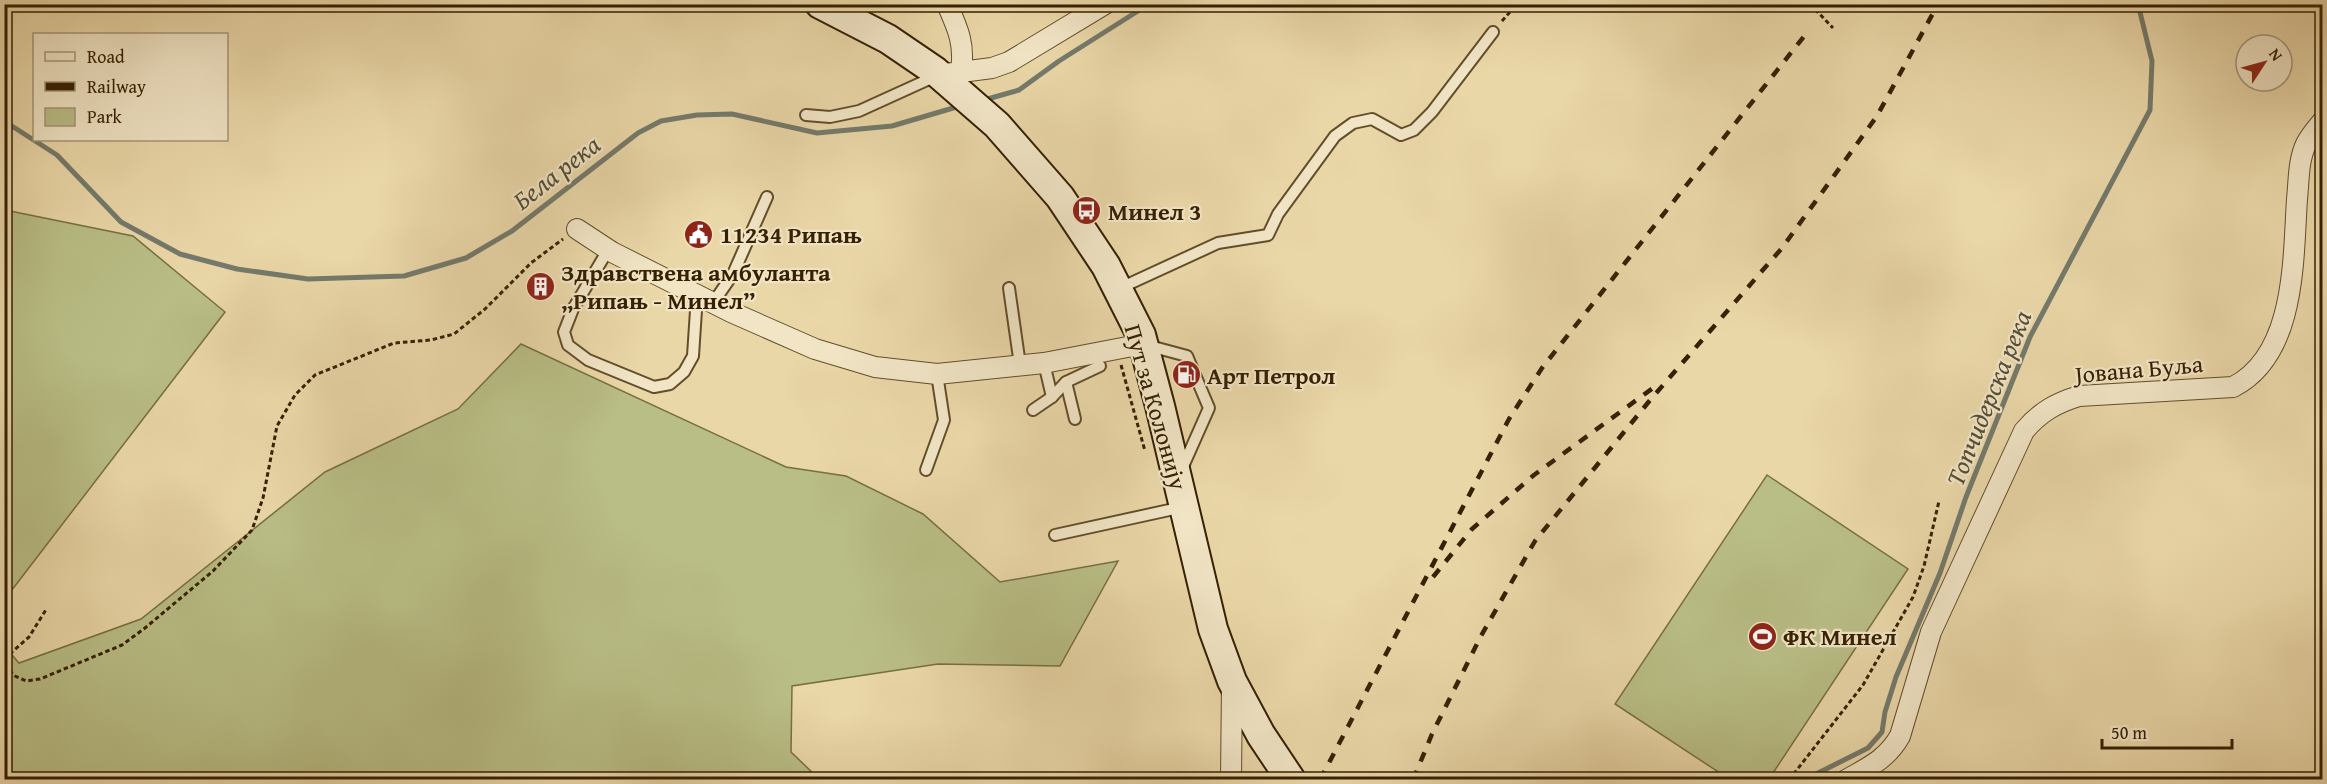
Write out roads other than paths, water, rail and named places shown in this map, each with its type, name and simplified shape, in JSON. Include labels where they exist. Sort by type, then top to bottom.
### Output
[{"type":"street","name":"Пут за Колонију","points":[[820,4],[888,39],[953,79],[1060,196],[1106,266],[1141,335],[1213,629],[1232,681],[1261,735],[1291,780]]},
{"type":"street","points":[[947,4],[958,28],[964,52],[953,79]]},
{"type":"street","points":[[953,79],[1010,62],[1105,4]]},
{"type":"street","name":"Јована Буља","points":[[1846,780],[1879,763],[1892,751],[1900,736],[1931,632],[2024,432],[2037,416],[2057,403],[2079,396],[2233,387],[2247,380],[2259,368],[2280,330],[2288,303],[2293,269],[2301,158],[2305,145],[2322,122]]},
{"type":"street","points":[[578,229],[608,250],[705,299],[815,349],[875,367],[937,374],[1044,363],[1143,344]]},
{"type":"street","points":[[1231,780],[1232,681]]},
{"type":"lane","points":[[1117,290],[1218,243],[1268,235],[1278,214],[1335,136],[1353,123],[1372,119],[1401,135],[1414,130],[1432,112],[1493,32]]},
{"type":"lane","points":[[806,115],[830,117],[859,111],[953,79]]},
{"type":"lane","points":[[608,250],[573,309],[564,332],[568,345],[588,360],[654,387],[670,384],[684,372],[693,356],[705,299],[733,274],[767,197]]},
{"type":"lane","points":[[1009,288],[1020,365]]},
{"type":"lane","points":[[1143,344],[1187,356],[1209,408],[1177,479]]},
{"type":"lane","points":[[1044,363],[1052,397]]},
{"type":"lane","points":[[1033,410],[1052,397],[1066,382],[1100,366]]},
{"type":"lane","points":[[926,470],[944,420],[937,374]]},
{"type":"lane","points":[[1066,382],[1075,419]]},
{"type":"lane","points":[[1055,535],[1184,507]]},
{"type":"waterway","name":"Бела река","points":[[984,100],[1019,90],[1059,61],[1149,4]]},
{"type":"waterway","name":"Топчидерска река","points":[[1810,780],[1816,774],[1868,748],[1882,732],[1885,712],[1896,677],[1940,573],[1966,497],[2030,337],[2150,110],[2152,61],[2138,4]]},
{"type":"waterway","name":"Бела река","points":[[35,141],[57,155],[121,222],[180,254],[237,269],[308,279],[404,276],[466,258],[512,231],[638,133],[661,121],[697,115],[732,114],[817,133],[892,126],[960,106]]},
{"type":"waterway","name":"Бела река","points":[[4,121],[33,140]]},
{"type":"railway","points":[[1413,780],[1432,734],[1481,636],[1535,541],[1651,399],[1782,248],[1877,116],[1938,4]]},
{"type":"railway","points":[[1320,780],[1509,419],[1542,368],[1809,30]]},
{"type":"railway","points":[[1433,577],[1472,529],[1534,475],[1653,388]]},
{"type":"place","name":"Минел 3","points":[[1087,211]]},
{"type":"place","name":"11234 Рипањ","points":[[699,234]]},
{"type":"place","name":"Здравствена амбуланта „Рипањ - Минел”","points":[[540,286]]},
{"type":"place","name":"Арт Петрол","points":[[1186,375]]},
{"type":"place","name":"ФК Минел","points":[[1762,636]]}]
